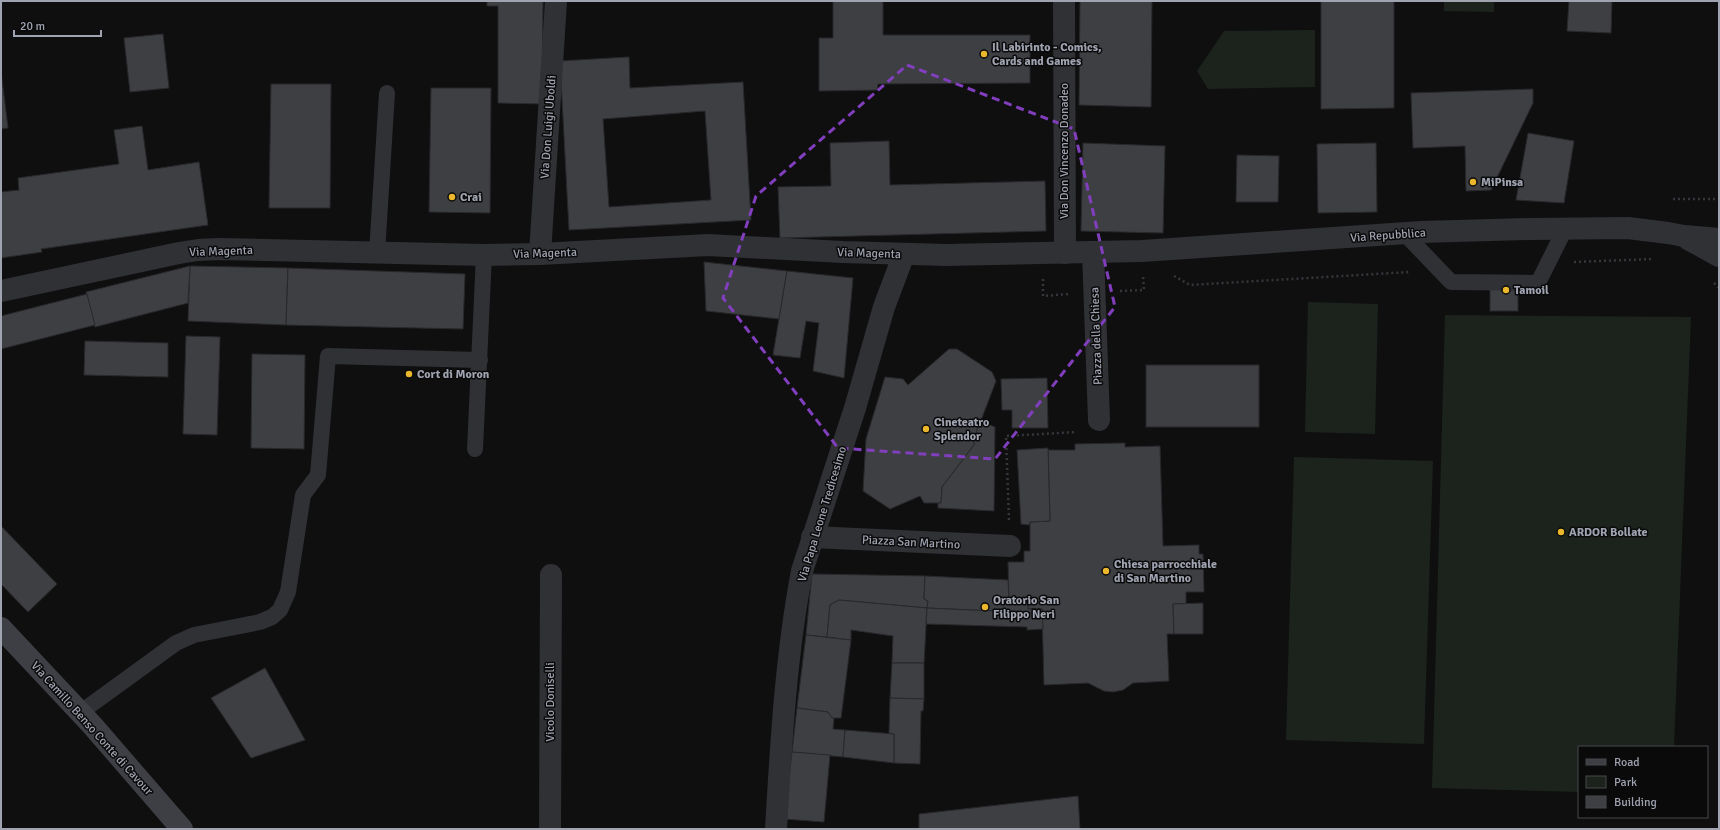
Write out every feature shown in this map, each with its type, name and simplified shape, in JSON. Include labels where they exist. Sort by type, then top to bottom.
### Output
[{"type":"street","name":"Via Don Luigi Uboldi","points":[[540,254],[556,1]]},
{"type":"street","name":"Via Don Vincenzo Donadeo","points":[[1064,1],[1065,253]]},
{"type":"street","name":"Via Repubblica","points":[[1093,252],[1142,251],[1404,234],[1566,229],[1628,228],[1684,236],[1719,239]]},
{"type":"street","name":"Via Repubblica","points":[[1684,236],[1719,256]]},
{"type":"street","name":"Via Magenta","points":[[1,291],[198,250],[484,255],[540,254],[708,245],[946,255],[1093,252]]},
{"type":"street","name":"Piazza della Chiesa","points":[[1093,252],[1099,420]]},
{"type":"street","name":"Via Papa Leone Tredicesimo","points":[[776,829],[786,686],[794,619],[802,570],[855,408],[884,307],[904,254]]},
{"type":"street","name":"Piazza San Martino","points":[[812,537],[1010,546]]},
{"type":"street","name":"Vicolo Doniselli","points":[[550,575],[550,829]]},
{"type":"street","name":"Via Camillo Benso Conte di Cavour","points":[[1,628],[82,712],[182,829]]},
{"type":"lane","points":[[377,253],[387,93]]},
{"type":"lane","points":[[1404,234],[1451,282],[1538,283],[1566,229]]},
{"type":"lane","points":[[475,449],[484,255]]},
{"type":"lane","points":[[82,712],[176,643],[194,635],[260,622],[272,617],[280,610],[288,592],[303,495],[318,475],[328,356],[480,360]]},
{"type":"path","points":[[1673,199],[1719,199]]},
{"type":"path","points":[[1010,546],[1006,436],[1100,431],[1099,420]]},
{"type":"highlighted area","points":[[907,65],[1074,129],[1115,307],[995,459],[838,448],[723,298],[756,196]]},
{"type":"green space","points":[[1444,1],[1494,1],[1494,12],[1444,11]]},
{"type":"green space","points":[[1315,30],[1315,87],[1208,89],[1197,71],[1224,31]]},
{"type":"green space","points":[[1308,302],[1378,304],[1375,434],[1305,432]]},
{"type":"green space","name":"ARDOR Bollate","points":[[1445,315],[1691,317],[1674,746],[1578,746],[1578,792],[1432,788]]},
{"type":"green space","points":[[1294,457],[1433,461],[1424,744],[1286,740]]},
{"type":"building","points":[[487,1],[543,1],[542,104],[498,103],[498,6],[487,6]]},
{"type":"building","points":[[833,1],[883,1],[883,35],[1030,35],[1030,83],[878,84],[877,90],[819,91],[819,38],[833,38]]},
{"type":"building","points":[[1080,1],[1152,1],[1151,107],[1079,105]]},
{"type":"building","points":[[1321,1],[1394,1],[1394,108],[1321,109]]},
{"type":"building","points":[[1569,1],[1612,1],[1611,33],[1567,31]]},
{"type":"building","points":[[163,34],[169,88],[130,92],[124,38]]},
{"type":"building","points":[[629,57],[630,88],[743,82],[751,220],[569,230],[560,61]],"holes":[[[705,111],[711,200],[609,207],[603,119]]]},
{"type":"building","points":[[1,71],[8,128],[1,129]]},
{"type":"building","points":[[271,84],[331,84],[330,208],[269,208]]},
{"type":"building","points":[[431,88],[491,88],[490,213],[429,212]]},
{"type":"building","points":[[1533,89],[1533,103],[1491,190],[1466,191],[1465,146],[1413,148],[1411,93]]},
{"type":"building","points":[[142,126],[148,170],[199,162],[208,225],[41,249],[42,252],[1,258],[1,192],[19,190],[18,178],[119,164],[114,130]]},
{"type":"building","points":[[1528,133],[1574,141],[1564,203],[1516,200]]},
{"type":"building","points":[[889,141],[890,185],[1045,181],[1046,231],[780,238],[778,187],[831,186],[830,143]]},
{"type":"building","points":[[1083,143],[1165,146],[1163,233],[1081,231]]},
{"type":"building","points":[[1376,143],[1377,212],[1318,213],[1317,144]]},
{"type":"building","points":[[1237,155],[1279,156],[1278,202],[1236,202]]},
{"type":"building","points":[[704,262],[787,271],[779,319],[706,311]]},
{"type":"building","points":[[190,266],[288,268],[286,325],[188,321]]},
{"type":"building","points":[[190,266],[188,303],[95,327],[86,292]]},
{"type":"building","points":[[288,268],[465,274],[463,329],[286,325]]},
{"type":"building","points":[[787,271],[853,278],[844,378],[813,371],[819,323],[806,321],[800,358],[773,355]]},
{"type":"building","points":[[1490,277],[1518,277],[1518,311],[1490,311]]},
{"type":"building","points":[[87,294],[95,325],[1,349],[1,316]]},
{"type":"building","points":[[186,336],[220,337],[217,435],[183,434]]},
{"type":"building","points":[[85,341],[168,343],[168,377],[84,375]]},
{"type":"building","points":[[949,349],[957,349],[992,372],[996,381],[975,436],[974,445],[942,487],[941,503],[924,503],[920,496],[890,509],[863,491],[866,439],[885,377],[903,379],[908,385]]},
{"type":"building","points":[[252,354],[305,355],[304,449],[251,448]]},
{"type":"building","points":[[1146,365],[1259,365],[1259,427],[1146,427]]},
{"type":"building","points":[[1047,378],[1048,428],[1012,428],[1012,410],[1002,410],[1001,379]]},
{"type":"building","points":[[980,421],[995,427],[994,511],[938,508],[938,503],[941,503],[942,487],[974,445],[975,436]]},
{"type":"building","name":"Chiesa parrocchiale di San Martino","points":[[1125,443],[1125,447],[1160,446],[1163,546],[1199,545],[1199,554],[1203,554],[1204,592],[1186,592],[1186,604],[1173,604],[1174,634],[1167,634],[1169,681],[1133,683],[1123,690],[1113,692],[1104,691],[1088,683],[1044,685],[1042,609],[1028,609],[1027,599],[1009,599],[1008,562],[1024,562],[1024,551],[1030,551],[1030,522],[1050,521],[1048,450],[1075,450],[1075,444]]},
{"type":"building","points":[[1048,448],[1050,521],[1030,522],[1029,525],[1021,524],[1017,450]]},
{"type":"building","points":[[1,526],[57,584],[28,612],[1,584]]},
{"type":"building","points":[[812,574],[925,576],[924,599],[928,601],[927,608],[839,600],[830,605],[827,637],[806,635]]},
{"type":"building","points":[[925,576],[1008,580],[1009,599],[1027,599],[1028,609],[1038,609],[1038,613],[927,608],[928,601],[924,599]]},
{"type":"building","points":[[839,600],[927,608],[924,663],[892,663],[893,636],[851,630],[851,640],[827,637],[830,605]]},
{"type":"building","points":[[1203,603],[1203,634],[1174,634],[1173,604]]},
{"type":"building","points":[[927,608],[1038,613],[1038,609],[1042,609],[1043,629],[1027,630],[1027,627],[926,624]]},
{"type":"building","points":[[806,635],[851,640],[841,718],[832,718],[828,712],[797,708]]},
{"type":"building","points":[[892,663],[924,663],[924,699],[890,698]]},
{"type":"building","points":[[265,668],[305,740],[251,758],[211,698]]},
{"type":"building","points":[[890,698],[924,699],[923,711],[921,711],[920,764],[894,763],[894,734],[889,733]]},
{"type":"building","points":[[797,708],[828,712],[832,718],[834,718],[833,729],[845,730],[843,757],[792,752]]},
{"type":"building","points":[[845,730],[894,734],[894,763],[843,757]]},
{"type":"building","points":[[792,752],[830,755],[824,822],[784,819]]},
{"type":"building","points":[[1078,796],[1080,829],[919,829],[919,814]]},
{"type":"place","name":"Il Labirinto - Comics, Cards and Games","points":[[984,54]]},
{"type":"place","name":"MiPinsa","points":[[1473,182]]},
{"type":"place","name":"Crai","points":[[452,197]]},
{"type":"place","name":"Tamoil","points":[[1506,290]]},
{"type":"place","name":"Cort di Moron","points":[[409,374]]},
{"type":"place","name":"Cineteatro Splendor","points":[[926,429]]},
{"type":"place","name":"ARDOR Bollate","points":[[1561,532]]},
{"type":"place","name":"Chiesa parrocchiale di San Martino","points":[[1106,571]]},
{"type":"place","name":"Oratorio San Filippo Neri","points":[[985,607]]}]
